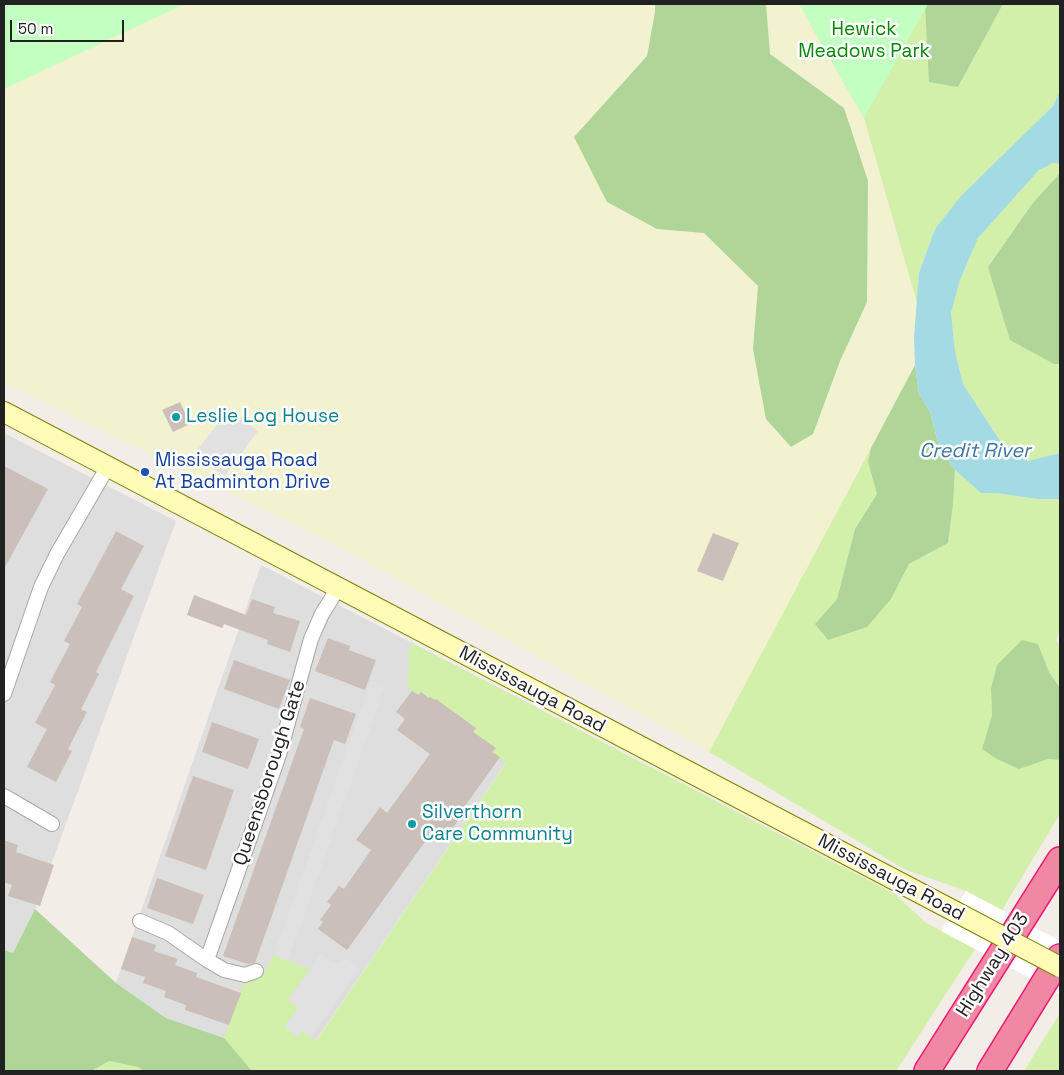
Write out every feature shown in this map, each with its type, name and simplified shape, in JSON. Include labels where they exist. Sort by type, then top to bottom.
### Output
[{"type":"highway","name":"Highway 403","points":[[926,1071],[1060,860]]},
{"type":"highway","points":[[990,1071],[1060,958]]},
{"type":"main road","name":"Mississauga Road","points":[[4,412],[107,468],[1060,967]]},
{"type":"street","points":[[4,694],[41,587],[57,554],[107,468]]},
{"type":"street","name":"Queensborough Gate","points":[[207,960],[279,755],[310,639],[322,614],[338,588]]},
{"type":"street","points":[[4,796],[52,824]]},
{"type":"street","points":[[140,921],[168,933],[207,960],[234,973],[244,974],[256,971]]},
{"type":"shaded area","points":[[229,410],[258,431],[225,476],[193,455]]},
{"type":"shaded area","points":[[4,433],[176,521],[35,909],[13,953],[4,950]]},
{"type":"shaded area","points":[[261,565],[542,710],[295,1071],[252,1071],[224,1038],[166,1018],[116,983]]},
{"type":"shaded area","points":[[371,681],[385,686],[288,961],[274,955]]},
{"type":"shaded area","points":[[321,954],[330,961],[337,963],[347,959],[360,968],[311,1037],[302,1031],[298,1037],[284,1027],[298,1008],[288,1000]]},
{"type":"green space","points":[[4,4],[185,4],[4,89]]},
{"type":"green space","points":[[185,4],[799,4],[864,118],[917,303],[914,337],[915,365],[709,752],[334,544],[4,383],[4,89]]},
{"type":"green space","points":[[655,4],[766,4],[770,54],[844,108],[868,181],[867,302],[840,361],[813,434],[791,447],[766,419],[753,349],[758,286],[704,233],[657,229],[607,202],[574,137],[647,56]]},
{"type":"green space","name":"Hewick Meadows Park","points":[[799,4],[928,4],[864,118]]},
{"type":"green space","points":[[925,4],[958,87],[1003,4],[1060,4],[1060,91],[1053,106],[962,196],[935,229],[919,273],[917,303],[864,118],[810,24],[829,43]]},
{"type":"green space","points":[[925,4],[1003,4],[958,87],[929,82]]},
{"type":"green space","points":[[1053,163],[1060,164],[1060,173],[1032,204],[988,267],[1054,364],[1060,364],[1060,453],[1028,461],[1004,447],[963,384],[955,351],[951,313],[960,280],[978,238],[1039,170]]},
{"type":"green space","points":[[1060,173],[1060,364],[1054,364],[1010,340],[988,267],[1032,204]]},
{"type":"green space","points":[[915,365],[919,394],[930,412],[939,446],[955,470],[948,543],[909,564],[891,599],[867,627],[828,640],[815,624],[837,599],[855,529],[877,494],[868,462],[871,448]]},
{"type":"green space","points":[[871,448],[868,462],[877,494],[855,529],[837,599],[815,624],[891,599],[909,564],[948,543],[955,470],[981,493],[996,493],[1037,499],[1060,499],[1060,629],[1056,641],[1060,646],[1060,688],[1049,672],[1038,644],[991,689],[992,715],[982,749],[1019,768],[1048,759],[1060,760],[1060,814],[1002,910],[966,891],[904,869],[709,752]]},
{"type":"green space","points":[[1022,640],[1038,644],[1049,672],[1060,688],[1060,760],[1048,759],[1019,769],[997,759],[982,749],[992,715],[991,689],[997,665]]},
{"type":"green space","points":[[414,644],[895,894],[925,922],[975,949],[896,1071],[252,1071],[224,1038],[244,982],[259,978],[274,955],[310,969],[288,1000],[298,1007],[302,1031],[316,1041],[506,763],[492,752],[495,747],[482,738],[480,740],[471,734],[476,728],[436,700],[419,695],[408,688],[409,649]]},
{"type":"green space","points":[[35,909],[116,983],[166,1018],[224,1038],[252,1071],[144,1071],[138,1067],[109,1061],[92,1071],[4,1071],[4,950],[13,953]]},
{"type":"green space","points":[[1060,1013],[1060,1071],[1024,1071]]},
{"type":"green space","points":[[109,1061],[138,1067],[144,1071],[92,1071]]},
{"type":"water","name":"Credit River","points":[[1060,91],[1060,164],[1053,163],[1039,170],[978,238],[960,280],[951,313],[955,351],[963,384],[1004,447],[1028,461],[1060,453],[1060,499],[1037,499],[996,493],[981,493],[955,470],[939,446],[930,412],[919,394],[914,337],[919,273],[935,229],[961,196],[1053,106]]},
{"type":"pier","points":[[966,891],[1060,941],[1060,994],[941,931]]},
{"type":"building","name":"Leslie Log House","points":[[180,402],[190,424],[173,432],[162,410]]},
{"type":"building","points":[[4,466],[48,489],[4,569]]},
{"type":"building","points":[[116,531],[144,546],[121,589],[134,596],[96,672],[99,674],[81,709],[87,712],[68,749],[72,751],[56,782],[27,767],[47,729],[35,723],[55,685],[50,682],[70,644],[64,641],[82,607],[77,604]]},
{"type":"building","points":[[713,533],[739,543],[723,581],[697,571]]},
{"type":"building","points":[[194,595],[246,615],[252,599],[275,607],[273,613],[300,621],[290,652],[267,644],[268,640],[224,624],[222,628],[187,615]]},
{"type":"building","points":[[328,638],[350,646],[349,650],[376,660],[365,690],[315,671]]},
{"type":"building","points":[[234,660],[290,680],[279,709],[224,689]]},
{"type":"building","name":"Silverthorn Care Community","points":[[412,691],[419,695],[421,692],[429,698],[436,699],[476,728],[473,732],[496,748],[492,752],[500,757],[460,813],[462,815],[444,840],[432,832],[347,950],[318,929],[323,922],[320,920],[331,905],[327,902],[339,886],[344,889],[371,850],[356,840],[380,807],[387,813],[430,754],[397,730],[405,719],[396,712]]},
{"type":"building","points":[[310,698],[356,714],[345,744],[334,740],[255,963],[248,964],[223,956],[304,729],[300,727]]},
{"type":"building","points":[[212,722],[259,739],[248,769],[202,752]]},
{"type":"building","points":[[193,776],[234,790],[206,870],[165,856]]},
{"type":"building","points":[[4,840],[18,845],[16,852],[54,865],[40,906],[8,896],[12,885],[4,882]]},
{"type":"building","points":[[157,878],[204,895],[193,924],[147,908]]},
{"type":"building","points":[[132,937],[156,945],[154,951],[178,959],[175,965],[197,973],[196,977],[241,993],[229,1025],[185,1010],[186,1005],[164,997],[166,991],[143,983],[145,977],[121,969]]},
{"type":"place","name":"Leslie Log House","points":[[176,417]]},
{"type":"place","name":"Mississauga Road At Badminton Drive","points":[[145,472]]},
{"type":"place","name":"Silverthorn Care Community","points":[[412,824]]}]
